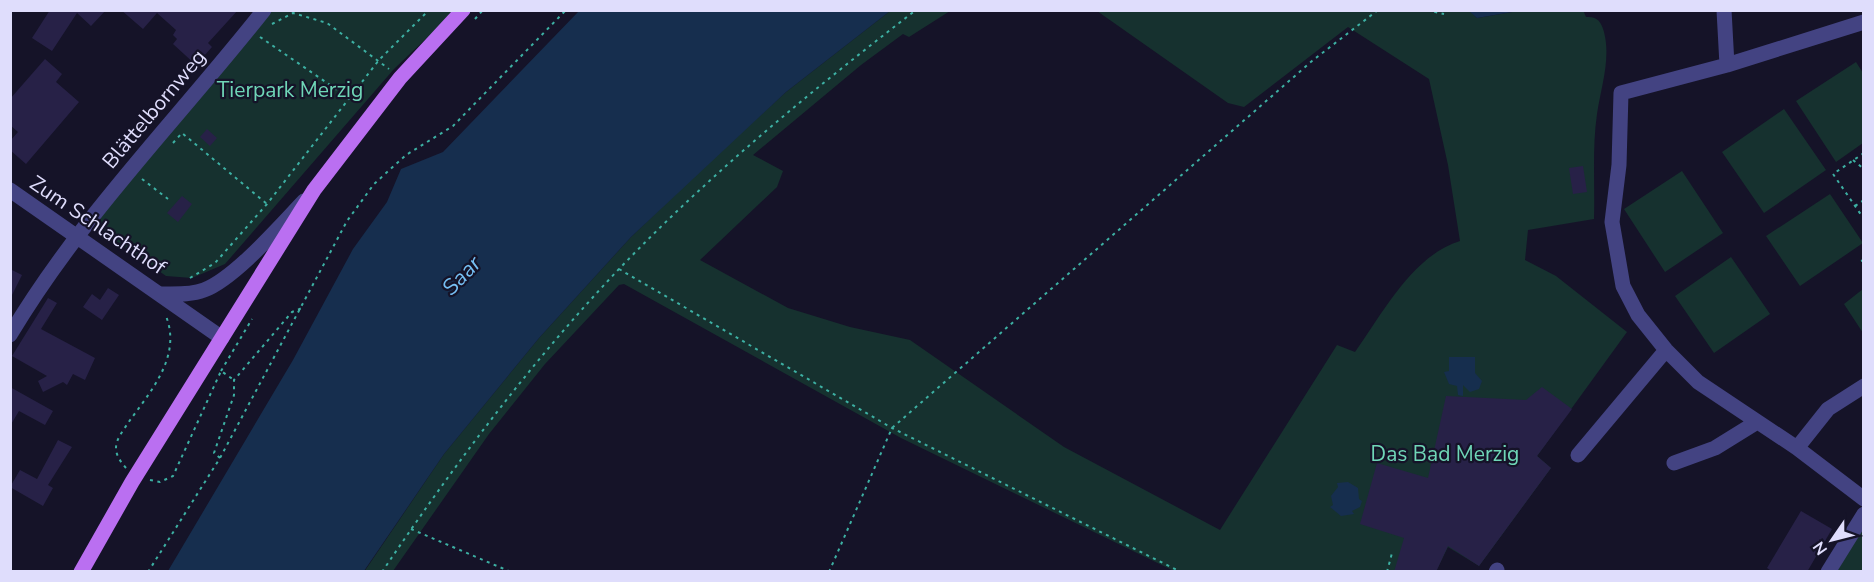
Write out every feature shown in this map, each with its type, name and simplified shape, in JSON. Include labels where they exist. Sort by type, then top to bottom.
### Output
[{"type":"main road","points":[[81,572],[132,482],[314,190],[400,78],[469,15]]},
{"type":"street","name":"Blättelbornweg","points":[[10,335],[40,285],[76,235],[252,32],[264,10]]},
{"type":"street","points":[[1724,10],[1727,65]]},
{"type":"street","points":[[1863,22],[1727,65],[1621,93],[1619,165],[1612,222],[1623,285],[1638,315],[1666,350],[1698,382],[1797,448],[1863,499]]},
{"type":"street","name":"Zum Schlachthof","points":[[10,190],[222,338]]},
{"type":"street","name":"Zum Schlachthof","points":[[162,294],[195,292],[211,287],[240,263],[314,190]]},
{"type":"street","points":[[1578,455],[1666,350]]},
{"type":"street","points":[[1797,448],[1828,409],[1863,386]]},
{"type":"street","points":[[1674,463],[1715,448],[1757,422]]},
{"type":"street","points":[[1828,572],[1863,514]]},
{"type":"path","points":[[183,279],[192,278],[215,262],[267,204],[379,60],[429,10]]},
{"type":"path","points":[[469,15],[483,10]]},
{"type":"path","points":[[148,572],[220,458],[347,221],[374,184],[406,154],[453,126],[566,10]]},
{"type":"path","points":[[382,572],[443,481],[523,380],[619,269],[767,129],[916,10]]},
{"type":"path","points":[[829,572],[892,428],[1312,61],[1378,10]]},
{"type":"path","points":[[1427,10],[1444,14]]},
{"type":"path","points":[[252,32],[295,12],[327,23],[400,78]]},
{"type":"path","points":[[252,32],[350,98]]},
{"type":"path","points":[[166,152],[182,133],[267,204]]},
{"type":"path","points":[[1863,153],[1833,174],[1863,219]]},
{"type":"path","points":[[1853,160],[1863,169]]},
{"type":"path","points":[[135,188],[142,179],[168,199]]},
{"type":"path","points":[[1855,206],[1863,200]]},
{"type":"path","points":[[619,269],[892,428],[1181,572]]},
{"type":"path","points":[[127,470],[118,458],[117,440],[155,386],[166,366],[170,349],[170,329],[162,305],[162,294]]},
{"type":"path","points":[[220,458],[214,453],[234,395],[234,380],[292,312],[302,308]]},
{"type":"path","points":[[148,479],[160,482],[173,476],[221,371],[257,311]]},
{"type":"path","points":[[221,371],[234,380]]},
{"type":"path","points":[[411,529],[511,572]]},
{"type":"path","points":[[1387,572],[1392,553]]},
{"type":"green space","name":"Das Bad Merzig","points":[[1469,10],[1477,18],[1518,11],[1583,10],[1586,17],[1596,18],[1601,25],[1606,42],[1606,52],[1605,73],[1595,127],[1594,219],[1528,230],[1525,260],[1556,276],[1627,332],[1537,456],[1551,468],[1479,566],[1448,547],[1436,571],[1174,571],[901,438],[624,284],[619,285],[545,364],[489,434],[393,571],[364,572],[444,454],[539,338],[631,237],[786,92],[890,11],[950,11],[909,37],[903,34],[861,65],[753,155],[783,171],[777,187],[700,260],[788,308],[850,327],[910,340],[1064,447],[1220,530],[1337,345],[1355,352],[1413,272],[1443,248],[1460,241],[1448,165],[1429,79],[1348,27],[1244,107],[1228,103],[1097,11]]},
{"type":"green space","name":"Tierpark Merzig","points":[[271,11],[455,11],[394,69],[225,264],[192,278],[166,276],[102,231],[100,213]]},
{"type":"green space","points":[[1856,62],[1863,73],[1863,143],[1836,162],[1796,101]]},
{"type":"green space","points":[[1784,109],[1826,170],[1764,213],[1722,152]]},
{"type":"green space","points":[[1682,171],[1723,233],[1665,272],[1624,209]]},
{"type":"green space","points":[[1830,194],[1863,243],[1800,286],[1766,236]]},
{"type":"green space","points":[[1731,257],[1770,314],[1714,353],[1675,296]]},
{"type":"green space","points":[[1863,289],[1863,333],[1844,304]]},
{"type":"green space","points":[[1863,527],[1863,571],[1837,571]]},
{"type":"water","name":"Saar","points":[[579,11],[890,11],[786,92],[631,237],[539,338],[444,454],[364,571],[168,571],[293,360],[353,249],[387,202],[401,169],[443,152]]},
{"type":"water","points":[[1469,11],[1518,11],[1477,18]]},
{"type":"water","points":[[1449,357],[1475,357],[1475,373],[1482,381],[1479,389],[1470,392],[1463,385],[1463,396],[1458,395],[1457,386],[1449,384],[1444,372],[1449,371]]},
{"type":"water","points":[[1348,482],[1358,488],[1359,499],[1362,501],[1360,507],[1352,511],[1354,514],[1341,516],[1330,507],[1333,505],[1331,496],[1338,487],[1337,483]]},
{"type":"building","points":[[50,10],[106,10],[91,26],[77,13],[52,51],[32,38]]},
{"type":"building","points":[[121,10],[238,10],[208,43],[212,47],[196,65],[173,44],[177,39],[173,35],[176,30],[157,13],[143,29]]},
{"type":"building","points":[[45,59],[62,74],[56,82],[79,102],[26,164],[10,150],[10,141],[18,132],[10,125],[10,99]]},
{"type":"building","points":[[207,129],[217,138],[210,146],[200,137]]},
{"type":"building","points":[[1583,166],[1587,192],[1573,194],[1569,168]]},
{"type":"building","points":[[182,196],[192,204],[178,222],[167,213]]},
{"type":"building","points":[[10,269],[22,275],[10,299]]},
{"type":"building","points":[[108,288],[119,295],[102,320],[83,307],[92,294],[100,300]]},
{"type":"building","points":[[48,298],[57,303],[41,329],[95,358],[85,380],[73,374],[67,385],[63,382],[43,392],[38,381],[47,376],[12,356]]},
{"type":"building","points":[[10,387],[53,411],[45,425],[19,411],[10,426]]},
{"type":"building","points":[[1542,387],[1572,409],[1537,456],[1551,468],[1479,566],[1448,546],[1436,572],[1394,572],[1404,538],[1360,524],[1377,463],[1428,478],[1446,396],[1526,400]]},
{"type":"building","points":[[58,440],[72,447],[48,485],[53,488],[43,506],[10,487],[20,470],[37,479]]},
{"type":"building","points":[[1801,511],[1832,529],[1807,572],[1773,572],[1767,568]]}]
